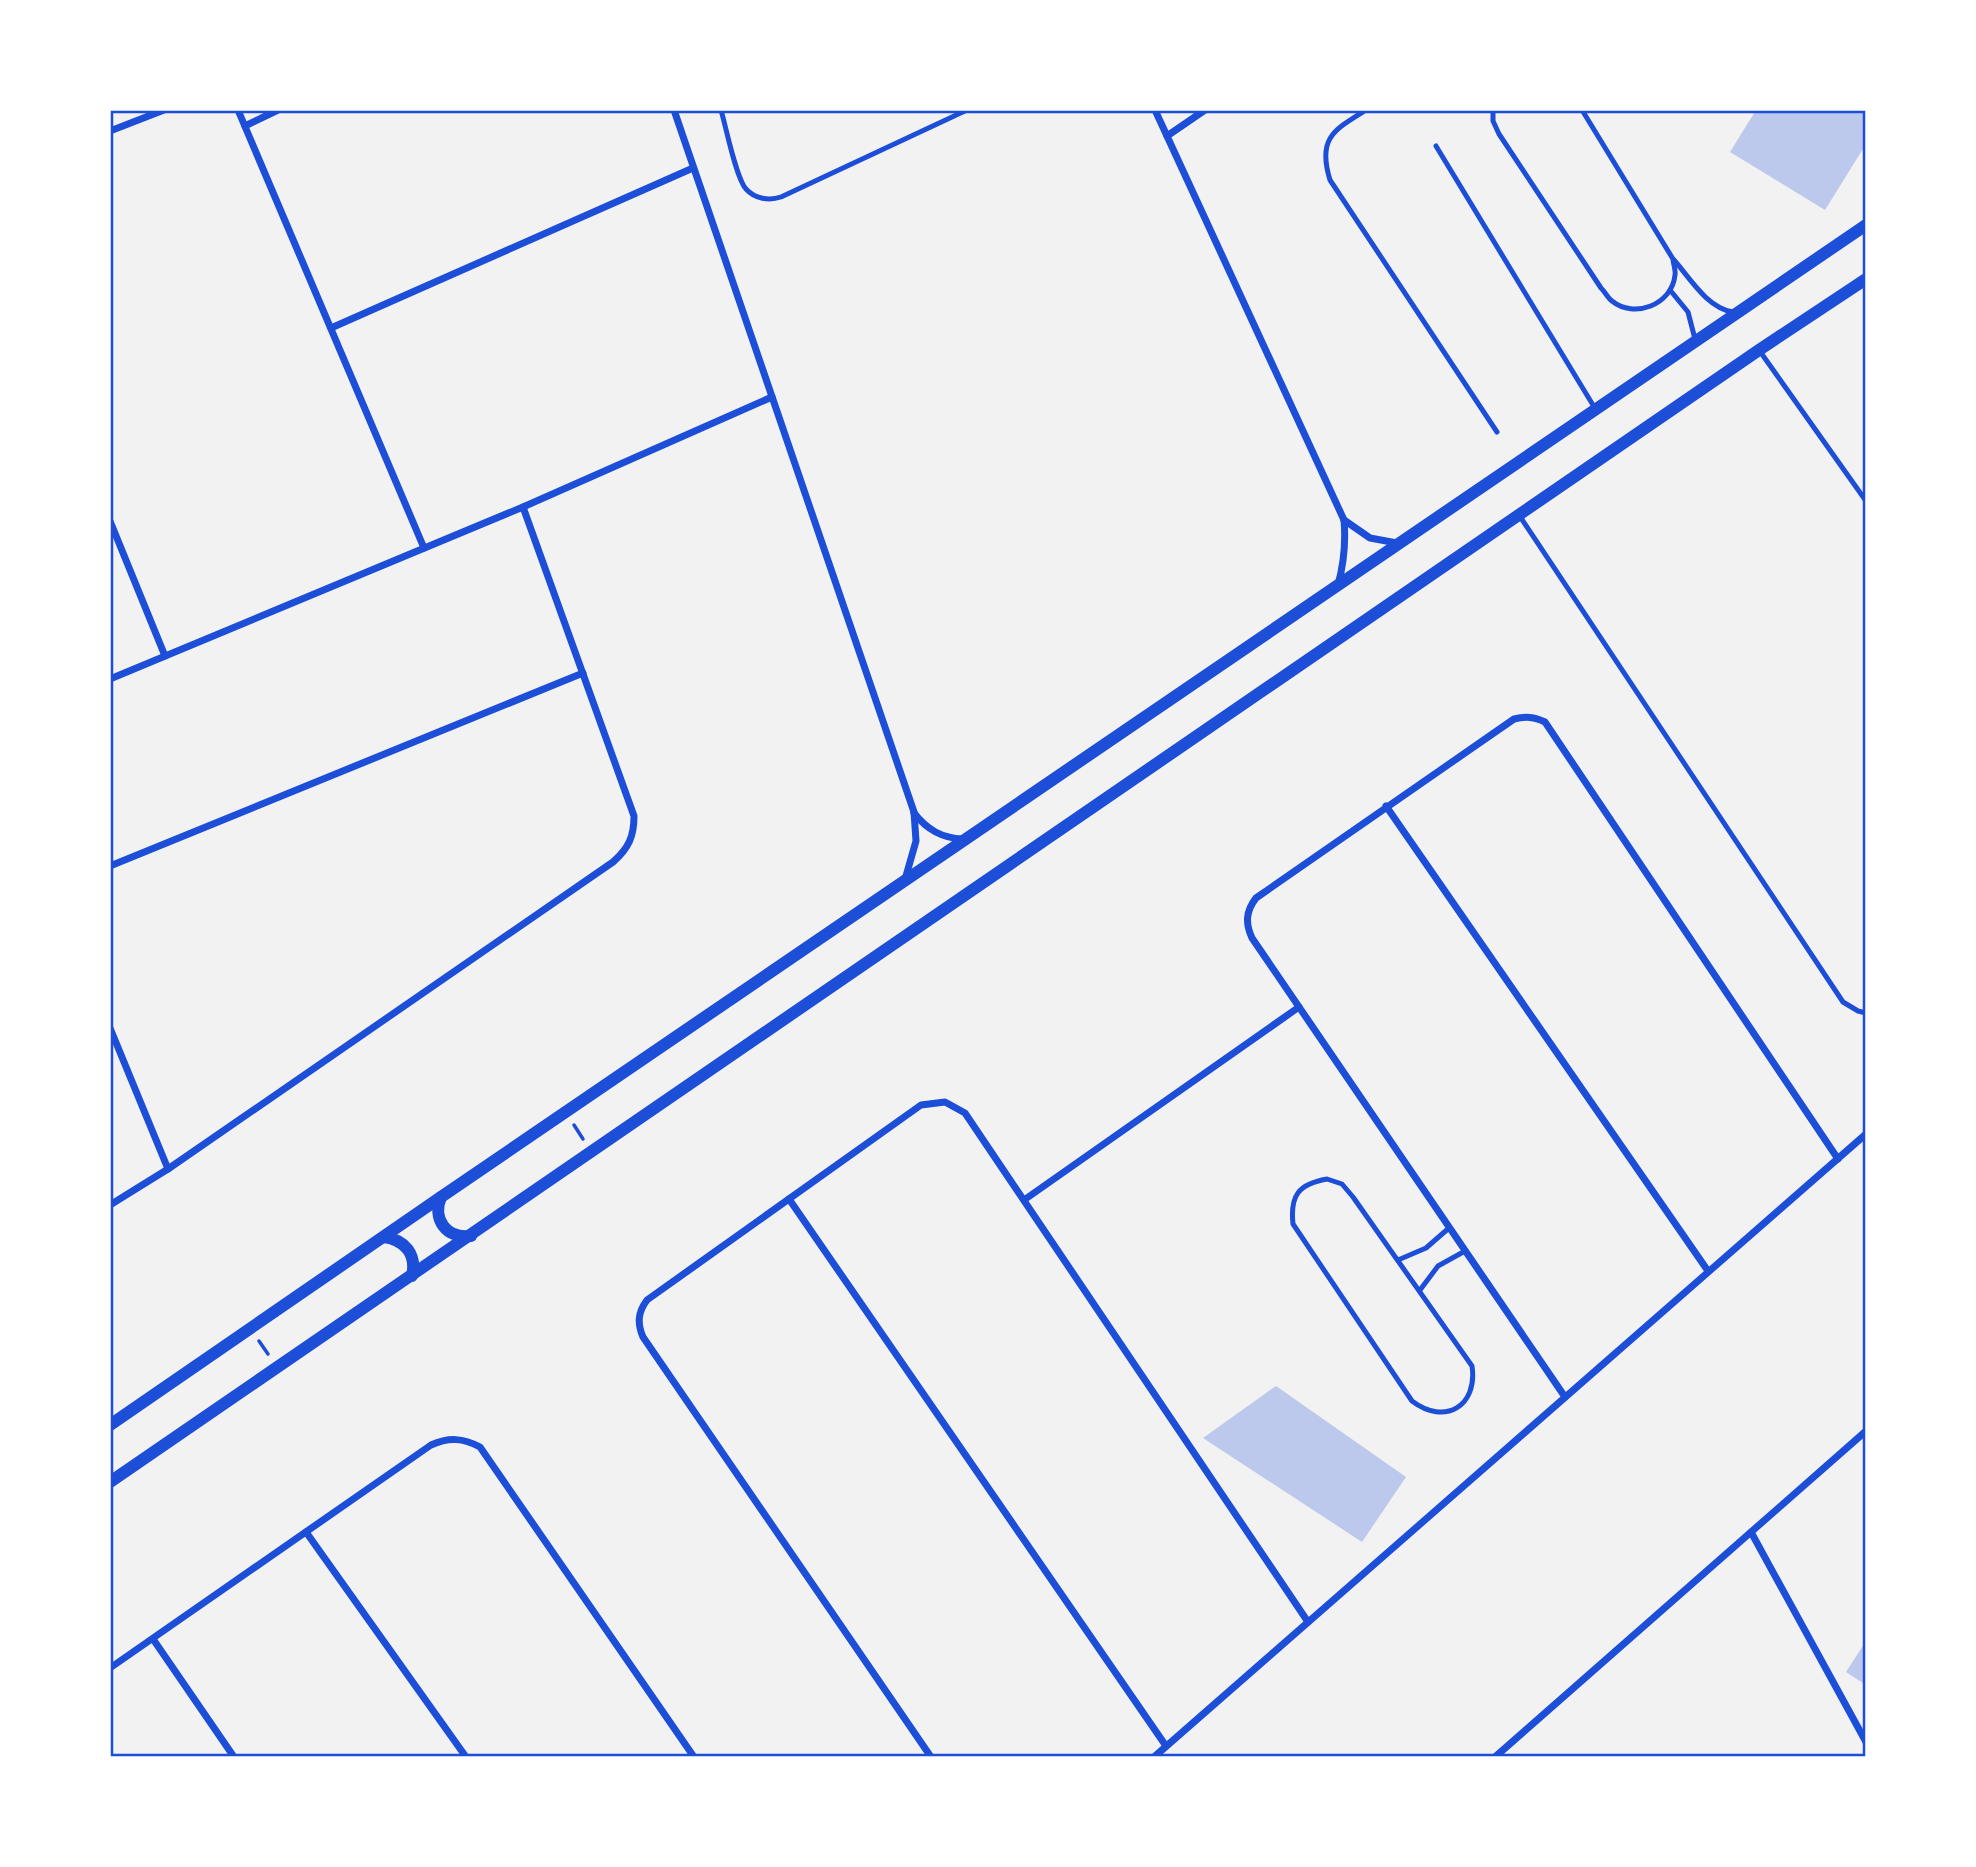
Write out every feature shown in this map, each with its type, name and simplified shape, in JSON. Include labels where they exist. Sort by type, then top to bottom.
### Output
[{"type":"street","points":[[110,131],[164,110]]},
{"type":"street","points":[[238,110],[424,548]]},
{"type":"street","points":[[245,126],[278,110]]},
{"type":"street","points":[[674,110],[914,812],[916,841],[904,882]]},
{"type":"street","points":[[1154,110],[1344,520],[1346,542],[1338,586]]},
{"type":"street","points":[[1167,136],[1205,110]]},
{"type":"street","points":[[331,328],[693,168]]},
{"type":"street","points":[[110,1425],[1866,225]]},
{"type":"street","points":[[110,1482],[1866,279]]},
{"type":"street","points":[[110,680],[523,507],[772,397]]},
{"type":"street","points":[[110,1205],[168,1169],[624,853],[631,842],[634,816],[523,507]]},
{"type":"street","points":[[1344,520],[1370,538],[1399,543]]},
{"type":"street","points":[[110,521],[164,656]]},
{"type":"street","points":[[110,866],[583,673]]},
{"type":"street","points":[[1565,1397],[1252,938],[1248,930],[1248,911],[1256,898],[1514,719],[1524,716],[1545,722],[1838,1158]]},
{"type":"street","points":[[1386,806],[1708,1271]]},
{"type":"street","points":[[914,812],[930,830],[941,836],[964,839]]},
{"type":"street","points":[[1024,1200],[1299,1007]]},
{"type":"street","points":[[110,1028],[168,1169]]},
{"type":"street","points":[[931,1757],[643,1337],[639,1323],[639,1316],[647,1300],[921,1105],[937,1102],[953,1105],[965,1113],[1308,1622]]},
{"type":"street","points":[[1154,1757],[1866,1134]]},
{"type":"street","points":[[441,1197],[437,1210],[445,1229],[457,1236],[471,1236]]},
{"type":"street","points":[[789,1199],[1166,1746]]},
{"type":"street","points":[[384,1237],[392,1238],[406,1247],[413,1261],[412,1276]]},
{"type":"street","points":[[1495,1757],[1866,1431]]},
{"type":"street","points":[[110,1668],[431,1445],[456,1439],[480,1447],[694,1757]]},
{"type":"street","points":[[306,1532],[466,1757]]},
{"type":"street","points":[[1751,1532],[1866,1742]]},
{"type":"street","points":[[153,1639],[234,1757]]},
{"type":"lane","points":[[721,110],[743,186],[758,197],[767,199],[781,197],[967,110]]},
{"type":"lane","points":[[1366,110],[1334,131],[1326,158],[1330,180],[1497,432]]},
{"type":"lane","points":[[1493,110],[1493,121],[1499,134],[1612,301],[1627,308],[1643,309],[1658,303],[1670,290],[1675,275],[1673,259]]},
{"type":"lane","points":[[1582,110],[1673,259],[1715,306],[1736,313]]},
{"type":"lane","points":[[1436,146],[1596,410]]},
{"type":"lane","points":[[1670,290],[1688,312],[1695,340]]},
{"type":"lane","points":[[1759,350],[1866,501]]},
{"type":"lane","points":[[1519,515],[1843,1002],[1866,1013]]},
{"type":"lane","points":[[1326,1179],[1342,1184],[1398,1260],[1472,1366],[1474,1379],[1471,1393],[1462,1404],[1451,1411],[1437,1413],[1423,1410],[1404,1391],[1293,1224],[1291,1208],[1297,1192],[1310,1182],[1326,1179]]},
{"type":"lane","points":[[1398,1260],[1426,1248],[1449,1228]]},
{"type":"lane","points":[[1420,1290],[1438,1266],[1465,1251]]},
{"type":"path","points":[[565,1112],[592,1152]]},
{"type":"path","points":[[250,1329],[278,1367]]},
{"type":"building","points":[[1756,110],[1866,110],[1866,144],[1825,210],[1730,152]]},
{"type":"building","points":[[1276,1386],[1406,1477],[1362,1542],[1203,1438]]},
{"type":"building","points":[[1866,1641],[1866,1685],[1846,1672]]}]
